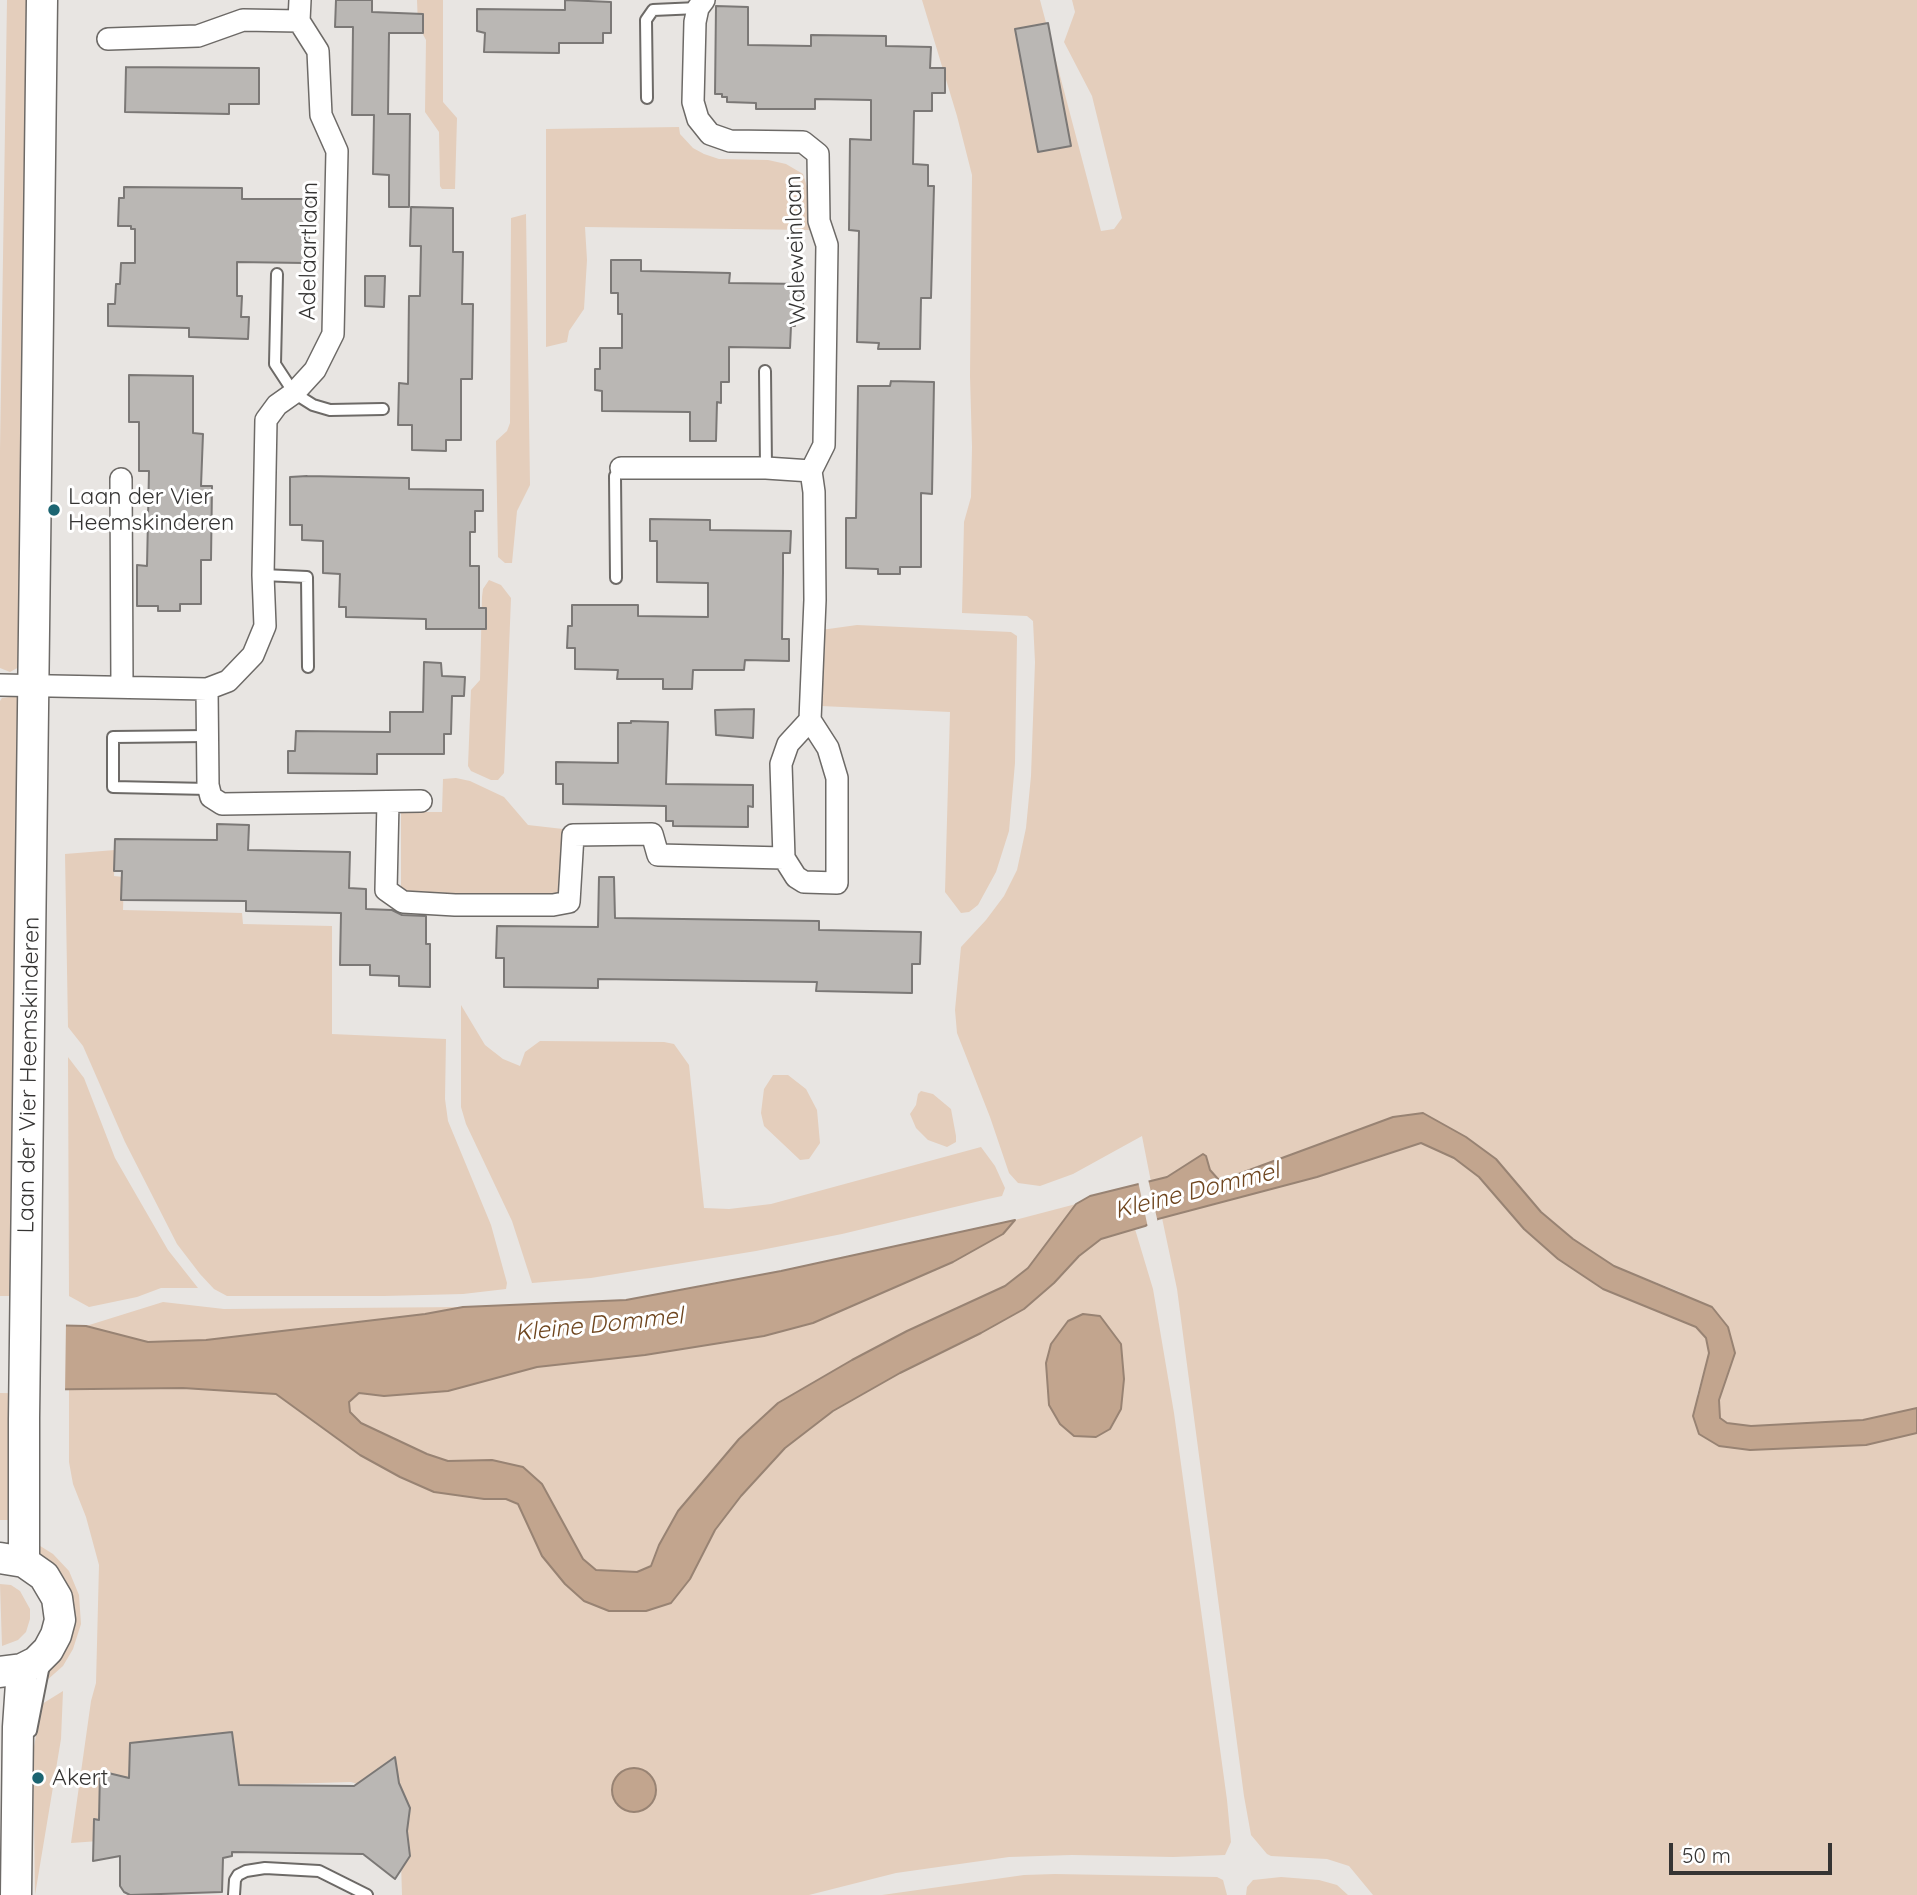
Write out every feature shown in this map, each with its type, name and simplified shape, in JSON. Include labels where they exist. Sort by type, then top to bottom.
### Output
[{"type":"street","name":"Laan der Vier Heemskinderen","points":[[12,1560],[24,1418],[42,0]]},
{"type":"street","name":"Waleweinlaan","points":[[701,4],[695,22],[693,102],[698,119],[710,134],[730,141],[803,142],[818,154],[819,221],[827,244],[824,445],[811,471],[814,492],[815,600],[810,720]]},
{"type":"street","name":"Adelaartlaan","points":[[108,39],[198,36],[243,20],[300,11],[318,51],[321,115],[337,151],[333,334],[315,370],[294,393],[277,405],[265,421],[265,626],[253,655],[228,681],[207,689]]},
{"type":"street","points":[[621,468],[766,468],[811,471]]},
{"type":"street","points":[[121,479],[122,687]]},
{"type":"street","points":[[0,685],[207,689],[209,789],[211,797],[222,804],[421,801]]},
{"type":"street","points":[[810,720],[828,748],[836,778],[837,883],[804,882],[796,877],[783,858],[781,764],[788,744],[810,720]]},
{"type":"street","points":[[388,802],[386,890],[403,902],[553,905],[569,902],[573,835],[652,834],[658,855],[783,858]]},
{"type":"street","points":[[12,1560],[44,1576],[57,1598],[60,1620],[48,1650],[36,1662],[11,1670],[18,1727],[16,1895]]},
{"type":"lane","points":[[647,98],[646,20],[653,10],[701,4]]},
{"type":"lane","points":[[278,274],[275,364],[294,393],[313,405],[330,410],[383,409]]},
{"type":"lane","points":[[765,371],[766,468]]},
{"type":"lane","points":[[616,578],[615,476],[621,468]]},
{"type":"lane","points":[[263,575],[307,577],[307,667]]},
{"type":"lane","points":[[207,736],[114,737],[113,787],[209,789]]},
{"type":"lane","points":[[18,1774],[33,1724],[48,1650]]},
{"type":"lane","points":[[234,1895],[238,1875],[265,1868],[319,1871],[367,1895]]},
{"type":"shaded area","points":[[7,0],[34,0],[21,666],[10,672],[0,668],[0,451]]},
{"type":"shaded area","points":[[417,0],[443,0],[443,102],[457,118],[455,189],[442,189],[440,186],[439,132],[425,112],[426,40],[418,25]]},
{"type":"shaded area","points":[[922,0],[1040,0],[1101,231],[1114,229],[1122,218],[1092,96],[1064,42],[1075,12],[1072,0],[1917,0],[1917,1408],[1863,1420],[1751,1426],[1727,1423],[1719,1418],[1719,1400],[1735,1353],[1680,1292],[1614,1266],[1573,1239],[1541,1212],[1496,1159],[1466,1137],[1423,1113],[1393,1117],[1225,1179],[1218,1179],[1209,1170],[1206,1156],[1203,1154],[1175,1174],[1151,1182],[1142,1136],[1073,1174],[1040,1186],[1018,1183],[1009,1173],[957,1033],[955,1010],[961,947],[1004,896],[1017,870],[1026,828],[1031,776],[1035,662],[1033,621],[1027,616],[962,613],[964,522],[971,497],[972,175]]},
{"type":"shaded area","points":[[679,127],[680,134],[693,148],[704,154],[719,159],[768,160],[786,164],[803,174],[808,190],[811,230],[585,227],[587,260],[584,309],[569,331],[567,342],[546,347],[546,129]]},
{"type":"shaded area","points":[[526,214],[530,485],[517,511],[512,563],[505,563],[498,557],[496,441],[507,431],[510,423],[511,218]]},
{"type":"shaded area","points":[[489,580],[501,585],[511,598],[504,773],[498,780],[491,780],[471,771],[468,766],[471,690],[480,680],[482,597],[483,589]]},
{"type":"shaded area","points":[[857,625],[1011,632],[1017,636],[1015,763],[1009,831],[996,872],[978,905],[969,912],[961,913],[945,892],[950,712],[821,706],[821,630]]},
{"type":"shaded area","points":[[10,697],[22,697],[21,1296],[0,1296],[0,701]]},
{"type":"shaded area","points":[[443,779],[470,781],[504,797],[528,825],[563,829],[559,893],[553,896],[406,894],[401,887],[401,812],[442,812]]},
{"type":"shaded area","points":[[115,850],[114,876],[124,877],[123,910],[242,913],[243,924],[332,926],[332,1034],[446,1039],[445,1099],[448,1121],[491,1225],[507,1283],[506,1289],[463,1294],[384,1296],[227,1296],[214,1289],[200,1274],[177,1244],[125,1142],[83,1046],[68,1027],[65,854]]},
{"type":"shaded area","points":[[461,1005],[485,1045],[503,1059],[520,1066],[525,1052],[540,1041],[674,1044],[689,1065],[704,1208],[729,1209],[771,1204],[981,1147],[995,1166],[1005,1188],[1002,1196],[842,1234],[591,1278],[532,1283],[512,1221],[466,1124],[461,1107]]},
{"type":"shaded area","points":[[68,1057],[84,1078],[115,1158],[168,1250],[198,1288],[161,1288],[137,1297],[89,1307],[69,1296]]},
{"type":"shaded area","points":[[773,1075],[788,1075],[806,1089],[817,1110],[820,1143],[809,1159],[800,1160],[764,1126],[761,1113],[764,1089]]},
{"type":"shaded area","points":[[921,1091],[933,1094],[951,1109],[956,1142],[947,1147],[928,1140],[916,1128],[910,1114]]},
{"type":"shaded area","points":[[1421,1143],[1454,1158],[1479,1177],[1524,1229],[1558,1259],[1603,1289],[1696,1327],[1706,1338],[1709,1353],[1697,1395],[1719,1446],[1750,1450],[1866,1445],[1917,1433],[1917,1895],[1373,1895],[1349,1866],[1327,1859],[1271,1856],[1251,1835],[1177,1289],[1162,1218],[1317,1177]]},
{"type":"shaded area","points":[[1076,1204],[1028,1268],[1005,1286],[907,1331],[852,1360],[739,1439],[678,1511],[651,1566],[637,1572],[596,1570],[583,1559],[542,1484],[523,1467],[492,1460],[448,1461],[361,1423],[349,1412],[349,1402],[359,1393],[384,1396],[448,1391],[537,1367],[645,1355],[764,1336],[813,1323],[953,1262],[1003,1234],[1015,1220]]},
{"type":"shaded area","points":[[1135,1229],[1153,1289],[1174,1413],[1227,1800],[1231,1842],[1225,1855],[1009,1857],[896,1873],[809,1895],[402,1895],[399,1796],[351,1782],[185,1787],[113,1840],[71,1843],[91,1701],[96,1683],[99,1565],[86,1517],[73,1484],[69,1462],[69,1390],[183,1388],[276,1394],[360,1455],[400,1477],[434,1492],[484,1499],[507,1499],[518,1504],[565,1584],[584,1601],[609,1611],[690,1579],[715,1530],[741,1496],[785,1448],[833,1411],[1024,1309],[1079,1256],[1101,1239]],"holes":[[[1068,1321],[1124,1379],[1121,1409],[1111,1429],[1051,1344]]]},
{"type":"shaded area","points":[[163,1302],[224,1309],[463,1307],[425,1314],[206,1340],[148,1342],[86,1326]]},
{"type":"shaded area","points":[[0,1324],[20,1324],[15,1520],[0,1520]]},
{"type":"shaded area","points":[[29,1539],[53,1554],[69,1571],[79,1595],[81,1624],[73,1649],[63,1666],[46,1681],[50,1662],[43,1563]]},
{"type":"shaded area","points":[[0,1584],[11,1585],[20,1591],[30,1609],[26,1632],[18,1640],[2,1646]]},
{"type":"shaded area","points":[[63,1691],[61,1739],[35,1895],[33,1752],[42,1704]]},
{"type":"shaded area","points":[[1024,1875],[1217,1877],[1223,1880],[1227,1895],[882,1895]]},
{"type":"shaded area","points":[[1281,1877],[1319,1880],[1337,1885],[1348,1895],[1246,1895],[1247,1887],[1253,1880]]},
{"type":"water","name":"Kleine Dommel","points":[[1423,1113],[1466,1137],[1496,1159],[1541,1212],[1573,1239],[1614,1266],[1712,1307],[1728,1327],[1735,1353],[1719,1400],[1720,1418],[1727,1423],[1751,1426],[1863,1420],[1917,1408],[1917,1433],[1866,1445],[1750,1450],[1719,1446],[1699,1434],[1693,1416],[1709,1353],[1706,1338],[1696,1327],[1603,1289],[1558,1259],[1524,1229],[1479,1177],[1454,1158],[1421,1143],[1317,1177],[1158,1219],[1145,1226],[1101,1239],[1079,1256],[1024,1309],[833,1411],[785,1448],[741,1496],[715,1530],[690,1579],[671,1603],[646,1611],[609,1611],[584,1601],[565,1584],[542,1556],[518,1504],[506,1499],[484,1499],[434,1492],[400,1477],[360,1455],[276,1394],[183,1388],[0,1390],[44,1325],[86,1326],[148,1342],[206,1340],[425,1314],[463,1307],[626,1300],[781,1271],[1015,1220],[1003,1234],[953,1262],[813,1323],[764,1336],[645,1355],[537,1367],[448,1391],[384,1396],[359,1393],[349,1402],[350,1412],[361,1423],[427,1454],[448,1461],[492,1460],[523,1467],[542,1484],[583,1559],[596,1570],[637,1572],[651,1566],[678,1511],[739,1439],[778,1403],[907,1331],[1005,1286],[1028,1268],[1076,1204],[1090,1196],[1167,1177],[1203,1154],[1210,1170],[1218,1179],[1225,1179],[1393,1117]]},
{"type":"water","points":[[1083,1314],[1100,1316],[1121,1344],[1124,1379],[1121,1409],[1110,1429],[1096,1437],[1074,1436],[1060,1424],[1049,1405],[1046,1363],[1051,1344],[1068,1321]]},
{"type":"water","points":[[634,1768],[649,1775],[656,1790],[649,1805],[634,1812],[619,1805],[612,1790],[619,1775]]},
{"type":"pier","points":[[1148,1179],[1158,1223],[1148,1228],[1138,1181]]},
{"type":"pier","points":[[0,1321],[66,1322],[65,1394],[0,1393]]},
{"type":"building","points":[[336,0],[372,0],[372,12],[423,14],[423,33],[389,33],[388,114],[410,114],[409,207],[389,207],[389,175],[373,174],[374,115],[352,115],[353,27],[335,27]]},
{"type":"building","points":[[565,0],[611,2],[611,33],[603,33],[603,43],[559,43],[559,53],[484,52],[485,33],[477,31],[477,9],[565,10]]},
{"type":"building","points":[[716,6],[748,7],[748,45],[811,46],[811,35],[886,36],[886,46],[931,47],[930,68],[945,68],[945,93],[932,93],[932,111],[914,111],[913,164],[928,165],[928,186],[934,186],[931,298],[921,298],[920,349],[878,349],[879,343],[857,342],[859,231],[849,230],[850,139],[871,140],[871,100],[815,99],[815,109],[756,109],[756,103],[727,102],[727,97],[715,94]]},
{"type":"building","points":[[1048,23],[1071,146],[1038,152],[1015,29]]},
{"type":"building","points":[[126,67],[259,68],[259,104],[229,104],[229,114],[125,112]]},
{"type":"building","points":[[124,187],[242,188],[242,199],[317,199],[316,221],[309,221],[309,241],[304,241],[304,263],[237,262],[237,296],[242,296],[241,317],[249,317],[248,339],[189,337],[189,328],[108,326],[108,304],[115,304],[121,263],[135,263],[135,229],[131,229],[131,226],[118,226],[119,198],[124,198]]},
{"type":"building","points":[[411,207],[453,208],[453,252],[463,252],[462,304],[473,304],[472,379],[461,379],[461,440],[446,440],[446,451],[412,450],[412,425],[398,425],[399,383],[408,384],[409,296],[420,296],[421,246],[410,246]]},
{"type":"building","points":[[611,260],[641,260],[641,271],[730,273],[729,283],[803,284],[803,306],[796,306],[795,326],[791,326],[790,348],[729,347],[729,382],[721,382],[721,403],[717,402],[716,441],[690,441],[690,412],[602,411],[602,391],[595,390],[595,369],[600,369],[600,348],[622,348],[622,314],[618,314],[618,293],[611,293]]},
{"type":"building","points":[[365,276],[385,276],[384,307],[365,306]]},
{"type":"building","points":[[129,375],[193,376],[193,433],[203,434],[201,486],[212,486],[211,560],[201,560],[201,604],[180,604],[180,611],[158,611],[158,606],[137,606],[137,565],[147,566],[149,471],[139,471],[139,422],[129,422]]},
{"type":"building","points":[[891,381],[934,382],[932,494],[921,493],[921,567],[900,567],[900,574],[878,574],[878,569],[846,568],[846,518],[856,518],[858,386],[890,386]]},
{"type":"building","points":[[290,477],[409,478],[409,489],[483,490],[483,511],[475,511],[475,532],[470,532],[470,566],[479,566],[479,608],[486,608],[486,629],[426,629],[426,619],[346,617],[346,607],[339,607],[340,574],[323,573],[323,541],[302,540],[302,525],[290,525]]},
{"type":"building","points":[[650,519],[710,520],[710,530],[791,531],[790,553],[783,553],[782,639],[789,639],[789,661],[745,660],[744,670],[693,670],[692,689],[663,689],[663,679],[617,679],[618,670],[575,669],[575,648],[567,648],[568,626],[572,626],[572,605],[638,605],[638,616],[708,617],[708,583],[657,582],[657,541],[650,541]]},
{"type":"building","points":[[424,662],[441,663],[442,676],[465,677],[464,696],[452,696],[451,734],[444,734],[444,754],[377,754],[377,774],[288,773],[288,751],[295,751],[296,731],[390,732],[390,712],[423,712]]},
{"type":"building","points":[[754,709],[753,738],[716,735],[715,710]]},
{"type":"building","points":[[668,722],[666,784],[753,785],[753,807],[748,806],[748,827],[673,826],[673,821],[666,821],[666,806],[563,804],[563,784],[556,784],[556,762],[618,763],[618,723]]},
{"type":"building","points":[[217,824],[249,825],[248,850],[350,852],[349,888],[366,889],[366,909],[426,916],[426,944],[430,944],[430,987],[399,986],[399,976],[370,975],[370,965],[340,965],[341,913],[246,911],[246,901],[121,900],[122,871],[114,871],[115,839],[217,840]]},
{"type":"building","points":[[599,877],[614,877],[615,918],[819,921],[819,930],[921,932],[920,964],[912,964],[912,993],[816,991],[817,982],[598,979],[598,988],[504,987],[504,958],[496,958],[497,926],[598,927]]},
{"type":"building","points":[[232,1732],[239,1785],[354,1786],[395,1757],[399,1783],[410,1808],[407,1831],[410,1856],[395,1879],[363,1854],[232,1852],[232,1856],[223,1858],[222,1892],[130,1895],[124,1892],[120,1886],[120,1856],[93,1861],[94,1819],[99,1820],[100,1771],[129,1778],[130,1743]]},
{"type":"place","name":"Laan der Vier Heemskinderen","points":[[54,510]]},
{"type":"place","name":"Akert","points":[[38,1778]]}]
